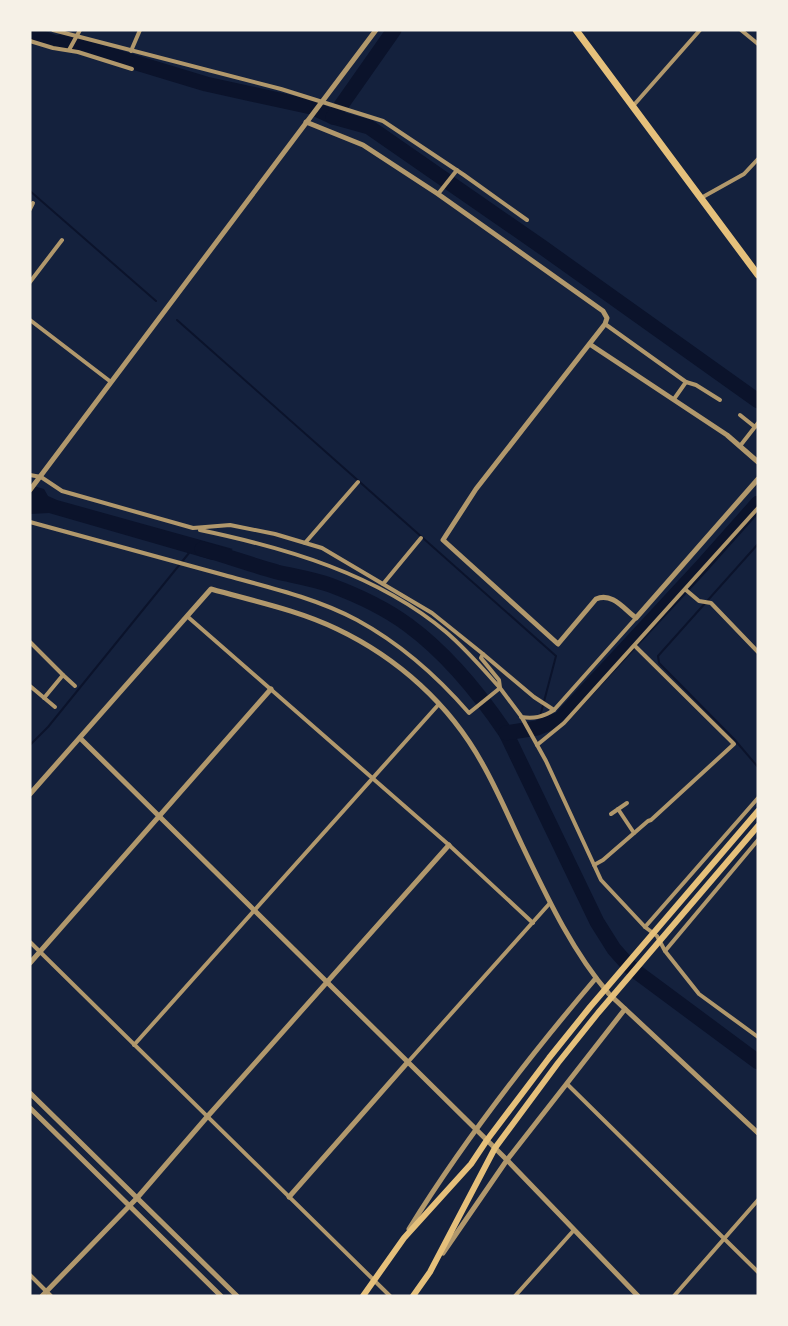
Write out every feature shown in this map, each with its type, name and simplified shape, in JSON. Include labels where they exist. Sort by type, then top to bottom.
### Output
[{"type":"highway","points":[[576,30],[758,275]]},
{"type":"main road","points":[[363,1296],[404,1238],[471,1164],[590,1007],[758,811]]},
{"type":"main road","points":[[413,1296],[430,1272],[495,1148],[598,1013],[758,826]]},
{"type":"street","points":[[53,30],[383,121],[527,220]]},
{"type":"street","points":[[69,50],[80,30]]},
{"type":"street","points":[[131,51],[141,30]]},
{"type":"street","points":[[32,488],[376,30]]},
{"type":"street","points":[[633,107],[700,30]]},
{"type":"street","points":[[741,30],[758,44]]},
{"type":"street","points":[[30,41],[132,69]]},
{"type":"street","points":[[306,122],[363,146],[438,194],[603,311],[607,318],[605,324],[591,345],[476,489],[443,540],[558,644],[596,599],[603,596],[611,598],[636,618]]},
{"type":"street","points":[[701,198],[744,174],[758,159]]},
{"type":"street","points":[[438,194],[457,170]]},
{"type":"street","points":[[30,209],[33,203]]},
{"type":"street","points":[[30,282],[62,240]]},
{"type":"street","points":[[30,320],[111,382]]},
{"type":"street","points":[[605,324],[686,382],[696,385],[720,400]]},
{"type":"street","points":[[591,345],[727,435],[758,462]]},
{"type":"street","points":[[674,399],[686,382]]},
{"type":"street","points":[[740,415],[757,425],[740,446]]},
{"type":"street","points":[[30,475],[41,477],[62,491],[319,562],[373,585],[422,614],[446,632],[470,654],[521,716],[537,745],[600,880],[645,927],[657,936],[664,951],[699,994],[758,1037]]},
{"type":"street","points":[[521,716],[532,718],[554,710],[758,479]]},
{"type":"street","points":[[305,543],[358,482]]},
{"type":"street","points":[[537,745],[564,723],[758,508]]},
{"type":"street","points":[[30,522],[325,605],[357,620],[401,648],[448,688],[469,712],[500,688]]},
{"type":"street","points":[[193,528],[230,525],[275,534],[322,549],[432,614],[534,697],[554,710]]},
{"type":"street","points":[[383,584],[421,538]]},
{"type":"street","points":[[30,794],[211,589],[312,618],[337,628],[385,656],[440,703],[467,738],[483,764],[550,903],[596,978],[625,1009],[758,1133]]},
{"type":"street","points":[[686,590],[702,602],[711,603],[758,652]]},
{"type":"street","points":[[188,617],[449,845],[533,923]]},
{"type":"street","points":[[30,642],[75,686]]},
{"type":"street","points":[[594,866],[651,820],[734,744],[635,646]]},
{"type":"street","points":[[483,654],[481,658],[499,680],[500,688]]},
{"type":"street","points":[[44,698],[63,675]]},
{"type":"street","points":[[30,686],[55,707]]},
{"type":"street","points":[[30,963],[271,689]]},
{"type":"street","points":[[134,1045],[440,703]]},
{"type":"street","points":[[80,738],[487,1140],[638,1296]]},
{"type":"street","points":[[645,927],[758,798]]},
{"type":"street","points":[[611,814],[627,803]]},
{"type":"street","points":[[618,809],[634,833]]},
{"type":"street","points":[[664,951],[758,840]]},
{"type":"street","points":[[30,1275],[46,1294],[137,1198],[449,845]]},
{"type":"street","points":[[289,1197],[550,903]]},
{"type":"street","points":[[30,942],[390,1296]]},
{"type":"street","points":[[404,1238],[434,1189],[534,1051],[596,978]]},
{"type":"street","points":[[430,1272],[507,1160],[625,1009]]},
{"type":"street","points":[[567,1084],[758,1272]]},
{"type":"street","points":[[30,1093],[237,1296]]},
{"type":"street","points":[[30,1108],[221,1296]]},
{"type":"street","points":[[674,1296],[758,1200]]},
{"type":"street","points":[[515,1296],[574,1229]]},
{"type":"water","points":[[30,485],[44,489],[48,496],[57,500],[233,549],[212,560],[49,513],[30,514]]},
{"type":"waterway","points":[[333,117],[394,30]]},
{"type":"waterway","points":[[30,33],[56,43],[64,41],[206,84],[311,107],[333,117],[369,127],[758,401]]},
{"type":"waterway","points":[[30,191],[156,301]]},
{"type":"waterway","points":[[177,320],[556,656],[537,728]]},
{"type":"waterway","points":[[506,733],[537,728],[560,719],[758,503]]},
{"type":"waterway","points":[[758,544],[658,656],[659,663],[734,739],[758,767]]},
{"type":"waterway","points":[[202,549],[277,572],[324,583],[350,593],[399,619],[436,648],[485,703],[506,733],[597,922],[614,949],[630,967],[758,1062]]},
{"type":"waterway","points":[[30,745],[48,727],[189,553]]}]
